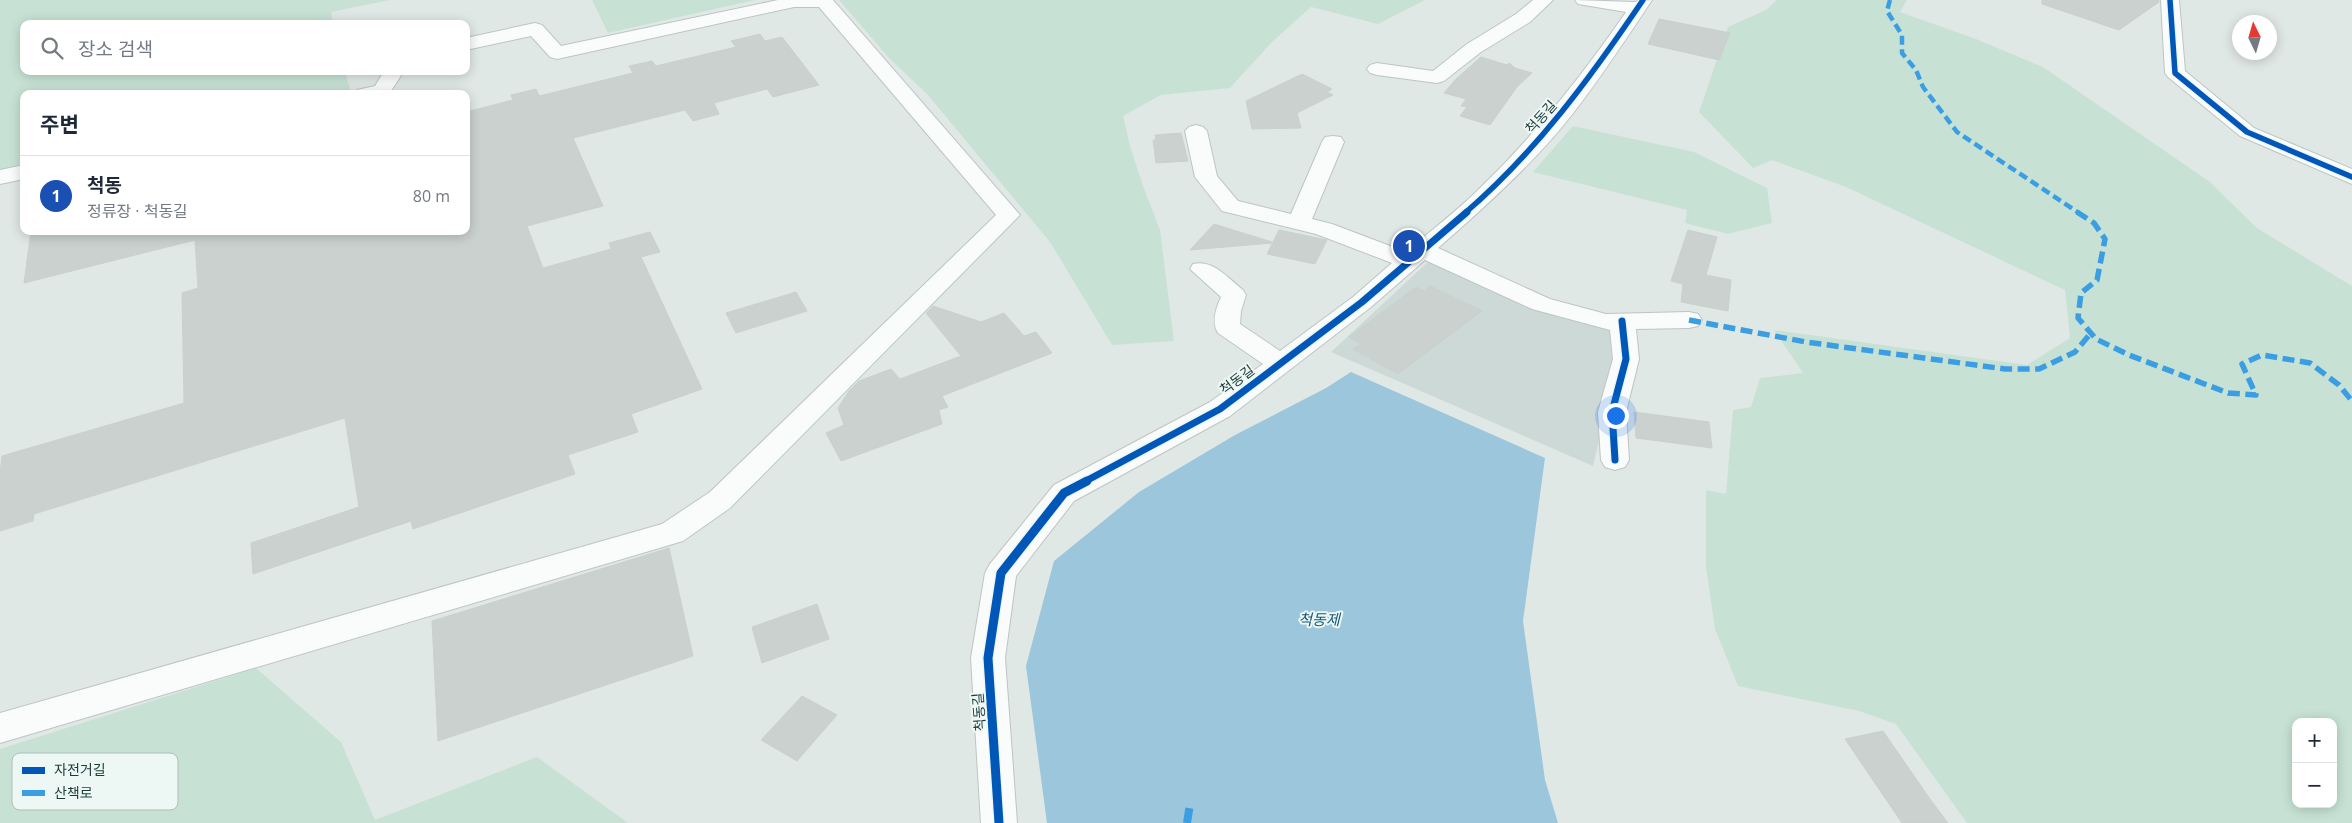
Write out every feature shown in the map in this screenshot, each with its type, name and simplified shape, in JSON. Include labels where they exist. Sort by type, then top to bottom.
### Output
[{"type":"street","points":[[1377,69],[1437,77],[1474,48],[1523,18],[1544,0]]},
{"type":"street","points":[[1584,0],[1640,4]]},
{"type":"street","points":[[2170,0],[2175,73],[2247,132],[2352,177]]},
{"type":"street","points":[[0,728],[672,533],[720,500],[1009,216],[824,1],[794,2],[557,53],[535,29],[470,43]]},
{"type":"street","name":"척동길","points":[[999,823],[988,658],[1001,574],[1064,493],[1220,409],[1362,302],[1486,195],[1562,113],[1602,61],[1640,4]]},
{"type":"street","points":[[382,90],[391,75]]},
{"type":"street","points":[[1196,131],[1206,177],[1230,206],[1324,229],[1416,256],[1541,304],[1606,322],[1690,320]]},
{"type":"street","points":[[1299,223],[1332,142]]},
{"type":"street","points":[[0,177],[20,173]]},
{"type":"street","points":[[1202,269],[1234,295],[1228,311],[1228,327],[1280,363]]},
{"type":"street","points":[[1615,460],[1612,412],[1626,359],[1622,321]]},
{"type":"shaded area","points":[[1430,260],[1614,328],[1618,358],[1593,466],[1331,352]]},
{"type":"green space","points":[[0,0],[390,0],[331,12],[332,20],[20,20],[20,75],[346,75],[350,90],[20,90],[20,167],[0,171]]},
{"type":"green space","points":[[592,0],[755,0],[608,33]]},
{"type":"green space","points":[[839,0],[1425,0],[1378,24],[1311,7],[1273,41],[1230,88],[1161,95],[1123,116],[1130,146],[1160,230],[1174,341],[1112,345],[1050,242],[928,95],[889,58]]},
{"type":"green space","points":[[1777,0],[1907,0],[1900,12],[1976,39],[2043,67],[2210,182],[2257,228],[2352,286],[2352,823],[1967,823],[1896,724],[1859,711],[1738,686],[1715,629],[1706,567],[1706,490],[1726,494],[1733,410],[1751,407],[1760,378],[1803,373],[1774,330],[2027,365],[2070,338],[2065,290],[1846,187],[1772,160],[1753,168],[1699,112],[1728,27],[1766,10]]},
{"type":"green space","points":[[1573,126],[1694,152],[1767,188],[1772,223],[1728,234],[1685,223],[1687,210],[1533,172]]},
{"type":"green space","points":[[256,668],[341,742],[375,820],[537,757],[628,823],[0,823],[0,749]]},
{"type":"water","name":"척동제","points":[[1351,372],[1545,458],[1523,621],[1545,780],[1558,823],[1047,823],[1026,666],[1054,561],[1139,492],[1235,435],[1326,388]]},
{"type":"building","points":[[2042,0],[2159,0],[2159,2],[2119,30],[2042,4]]},
{"type":"building","points":[[1659,19],[1730,33],[1719,60],[1648,44]]},
{"type":"building","points":[[760,34],[765,41],[782,37],[819,85],[773,97],[767,89],[714,103],[719,114],[693,121],[685,110],[573,138],[603,206],[527,226],[543,268],[611,249],[609,243],[650,232],[660,252],[641,257],[702,389],[631,414],[638,432],[568,455],[575,474],[413,529],[411,521],[253,574],[251,543],[359,507],[345,418],[34,514],[33,521],[0,531],[0,473],[2,456],[184,403],[182,293],[198,288],[195,240],[24,283],[30,235],[470,235],[470,111],[513,100],[511,95],[536,89],[539,96],[633,73],[629,66],[652,61],[656,66],[736,47],[731,41]]},
{"type":"building","points":[[1481,57],[1507,65],[1509,63],[1515,68],[1532,73],[1517,87],[1490,125],[1460,116],[1467,107],[1461,106],[1466,99],[1444,93],[1456,79]]},
{"type":"building","points":[[1302,74],[1332,89],[1327,92],[1333,95],[1297,113],[1301,128],[1252,129],[1246,101]]},
{"type":"building","points":[[1181,133],[1188,161],[1156,163],[1153,140],[1156,140],[1155,135]]},
{"type":"building","points":[[1214,224],[1272,242],[1272,243],[1190,250]]},
{"type":"building","points":[[1279,230],[1327,240],[1315,264],[1267,254]]},
{"type":"building","points":[[1688,230],[1717,237],[1706,275],[1731,280],[1728,311],[1681,302],[1683,284],[1671,281]]},
{"type":"building","points":[[1430,286],[1482,311],[1398,374],[1353,349],[1361,344],[1349,337],[1416,287],[1424,291]]},
{"type":"building","points":[[796,292],[807,311],[736,333],[726,313]]},
{"type":"building","points":[[933,306],[981,322],[1004,313],[1024,336],[1036,332],[1052,353],[942,396],[948,407],[939,410],[942,424],[841,461],[826,433],[844,425],[838,408],[849,391],[859,381],[891,369],[900,379],[961,356],[926,313]]},
{"type":"building","points":[[1634,412],[1709,422],[1712,448],[1636,438]]},
{"type":"building","points":[[669,548],[693,656],[438,741],[432,621]]},
{"type":"building","points":[[817,604],[829,639],[762,663],[752,627]]},
{"type":"building","points":[[802,696],[837,715],[797,761],[761,740]]},
{"type":"building","points":[[1883,731],[1948,823],[1902,823],[1845,739]]},
{"type":"marked path","points":[[1890,0],[1887,11],[1902,35],[1902,53],[1916,70],[1923,87],[1957,132],[2094,223],[2105,239],[2097,280],[2081,293],[2078,318],[2096,339],[2129,355],[2228,393],[2256,395],[2242,364],[2262,355],[2310,363],[2339,385],[2352,401]]},
{"type":"marked path","points":[[1689,320],[1806,342],[2005,369],[2039,369],[2075,352],[2091,333]]},
{"type":"marked path","points":[[1187,823],[1190,804]]},
{"type":"cycle path","points":[[999,823],[988,658],[1001,573],[1064,493],[1220,409],[1362,302],[1486,195],[1562,113],[1602,61],[1643,0]]},
{"type":"cycle path","points":[[2170,0],[2175,73],[2247,132],[2352,177]]},
{"type":"cycle path","points":[[1615,460],[1612,412],[1626,359],[1622,321]]},
{"type":"place","name":"척동","points":[[1409,246]]}]
